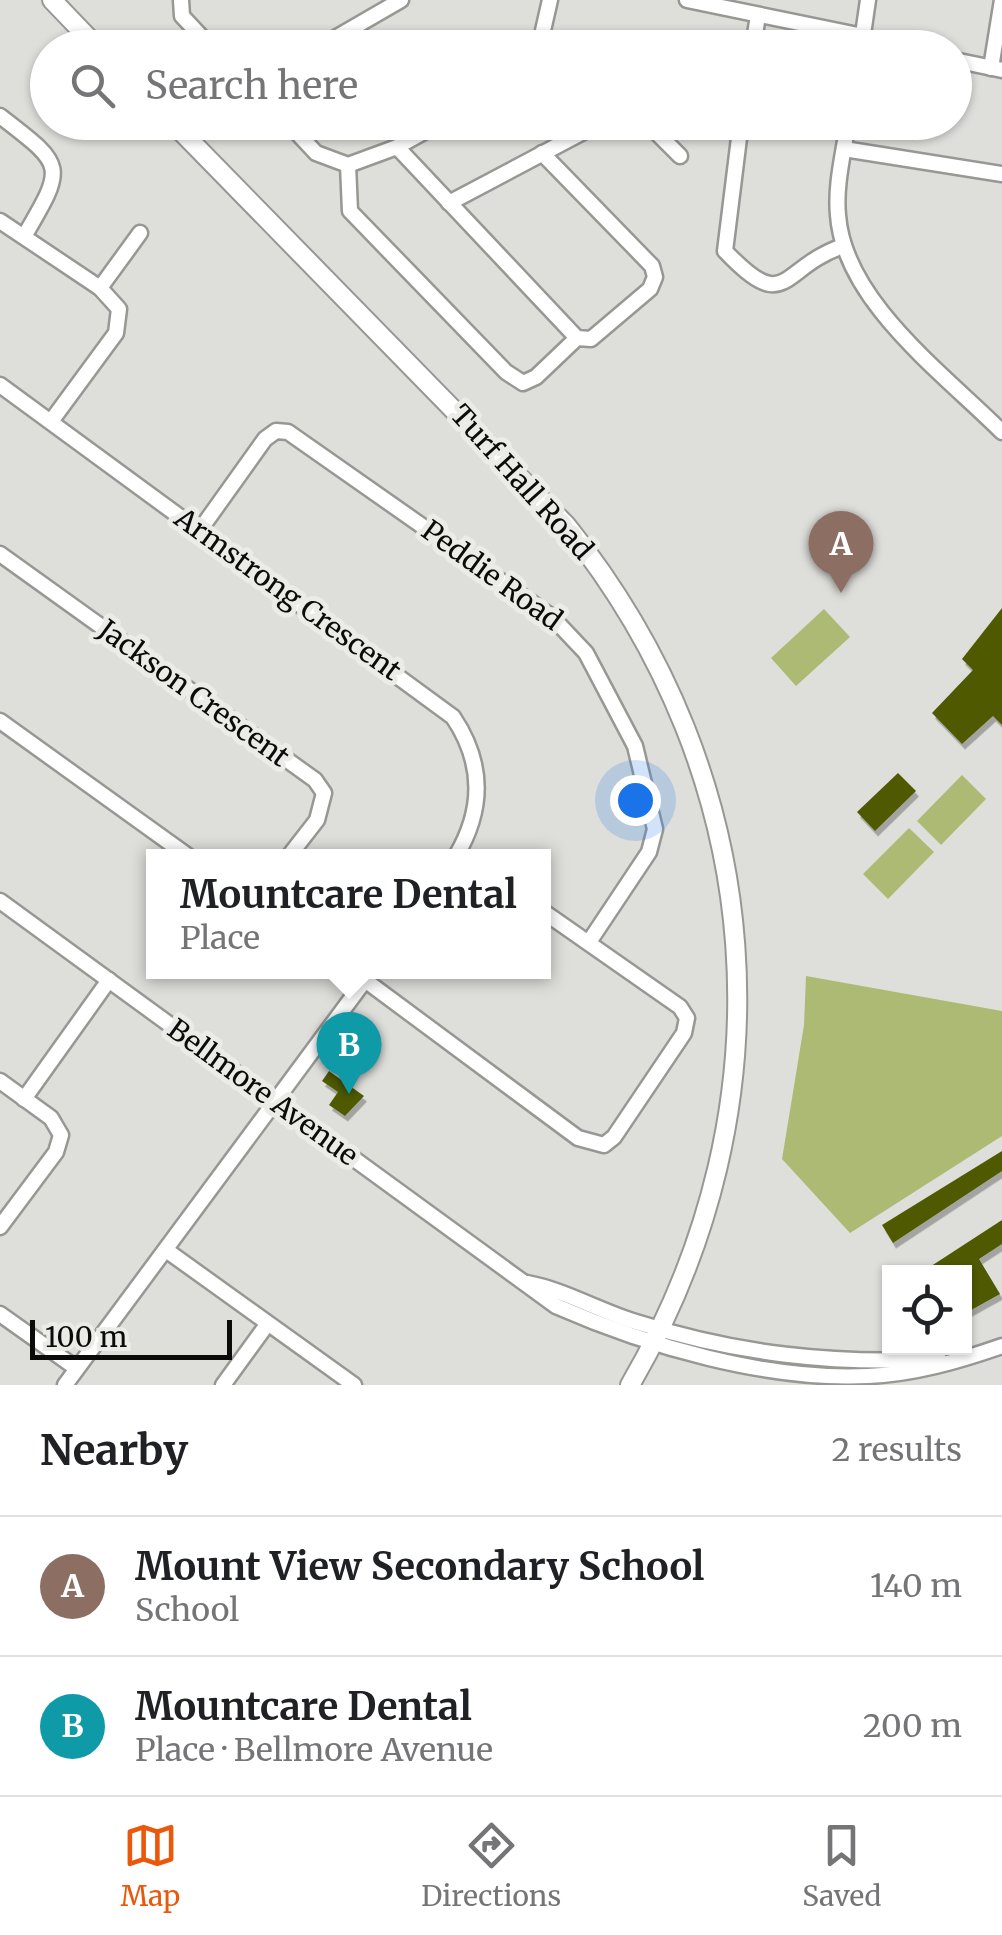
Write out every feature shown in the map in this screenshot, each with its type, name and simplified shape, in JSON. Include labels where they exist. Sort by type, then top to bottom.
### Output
[{"type":"main road","points":[[52,0],[81,30]]},
{"type":"main road","name":"Turf Hall Road","points":[[190,140],[566,525],[632,617],[685,724],[724,856],[734,922],[738,1007],[733,1088],[718,1170],[696,1246],[657,1337],[630,1385]]},
{"type":"street","points":[[181,0],[182,16],[195,30]]},
{"type":"street","points":[[349,30],[401,0]]},
{"type":"street","points":[[543,30],[550,0]]},
{"type":"street","points":[[686,0],[816,30]]},
{"type":"street","points":[[864,30],[868,0]]},
{"type":"street","points":[[972,64],[997,69],[1002,0]]},
{"type":"street","points":[[756,30],[758,15]]},
{"type":"street","points":[[0,116],[48,156],[55,169],[54,183],[24,235]]},
{"type":"street","points":[[304,140],[316,152],[348,166],[411,140]]},
{"type":"street","points":[[448,203],[566,140]]},
{"type":"street","points":[[664,140],[680,156]]},
{"type":"street","points":[[739,140],[725,251],[754,280],[765,285],[778,284],[843,246]]},
{"type":"street","points":[[845,140],[838,214],[843,246],[871,299],[1002,432]]},
{"type":"street","points":[[397,148],[577,338],[591,339],[650,288],[655,277],[652,266],[542,152]]},
{"type":"street","points":[[844,148],[1002,174]]},
{"type":"street","points":[[348,166],[350,211],[506,372],[523,383],[536,377],[577,338]]},
{"type":"street","points":[[0,221],[100,288],[117,304],[120,322],[52,420]]},
{"type":"street","points":[[100,288],[140,233]]},
{"type":"street","name":"Armstrong Crescent","points":[[0,385],[452,717],[471,747],[478,777],[473,819],[461,849]]},
{"type":"street","name":"Peddie Road","points":[[200,530],[265,439],[276,431],[288,432],[570,633],[634,746],[655,817],[649,852],[588,942]]},
{"type":"street","name":"Jackson Crescent","points":[[0,554],[315,780],[324,793],[322,810],[294,849]]},
{"type":"street","points":[[0,721],[178,849]]},
{"type":"street","name":"Bellmore Avenue","points":[[0,901],[556,1306],[780,1370],[832,1375],[901,1373],[1002,1346]]},
{"type":"street","points":[[370,979],[578,1138],[598,1146],[614,1138],[684,1033],[687,1018],[680,1006],[551,917]]},
{"type":"street","points":[[64,1385],[275,1102],[360,979]]},
{"type":"street","points":[[24,1099],[109,980]]},
{"type":"street","points":[[0,1081],[56,1122],[60,1143],[0,1227]]},
{"type":"street","points":[[166,1250],[266,1326],[354,1385]]},
{"type":"street","points":[[0,1314],[76,1368]]},
{"type":"street","points":[[223,1385],[266,1326]]},
{"type":"green space","points":[[824,609],[850,637],[796,686],[771,658]]},
{"type":"green space","points":[[962,775],[986,799],[941,845],[917,821]]},
{"type":"green space","points":[[909,828],[934,852],[888,899],[863,874]]},
{"type":"green space","points":[[806,976],[1002,1011],[1002,1136],[850,1233],[782,1159],[804,1025]]},
{"type":"building","points":[[1002,608],[1002,725],[993,716],[962,744],[932,713],[973,670],[962,659]]},
{"type":"building","points":[[898,773],[916,791],[875,831],[857,812]]},
{"type":"building","points":[[329,1071],[364,1096],[345,1116],[329,1105],[338,1092],[322,1081]]},
{"type":"building","points":[[1002,1151],[1002,1171],[893,1243],[882,1225]]},
{"type":"building","points":[[1002,1220],[1002,1244],[979,1259],[1000,1294],[972,1310],[972,1265],[933,1265]]},
{"type":"place","name":"Mount View Secondary School","points":[[841,593]]},
{"type":"place","name":"Mountcare Dental","points":[[349,1094]]}]
